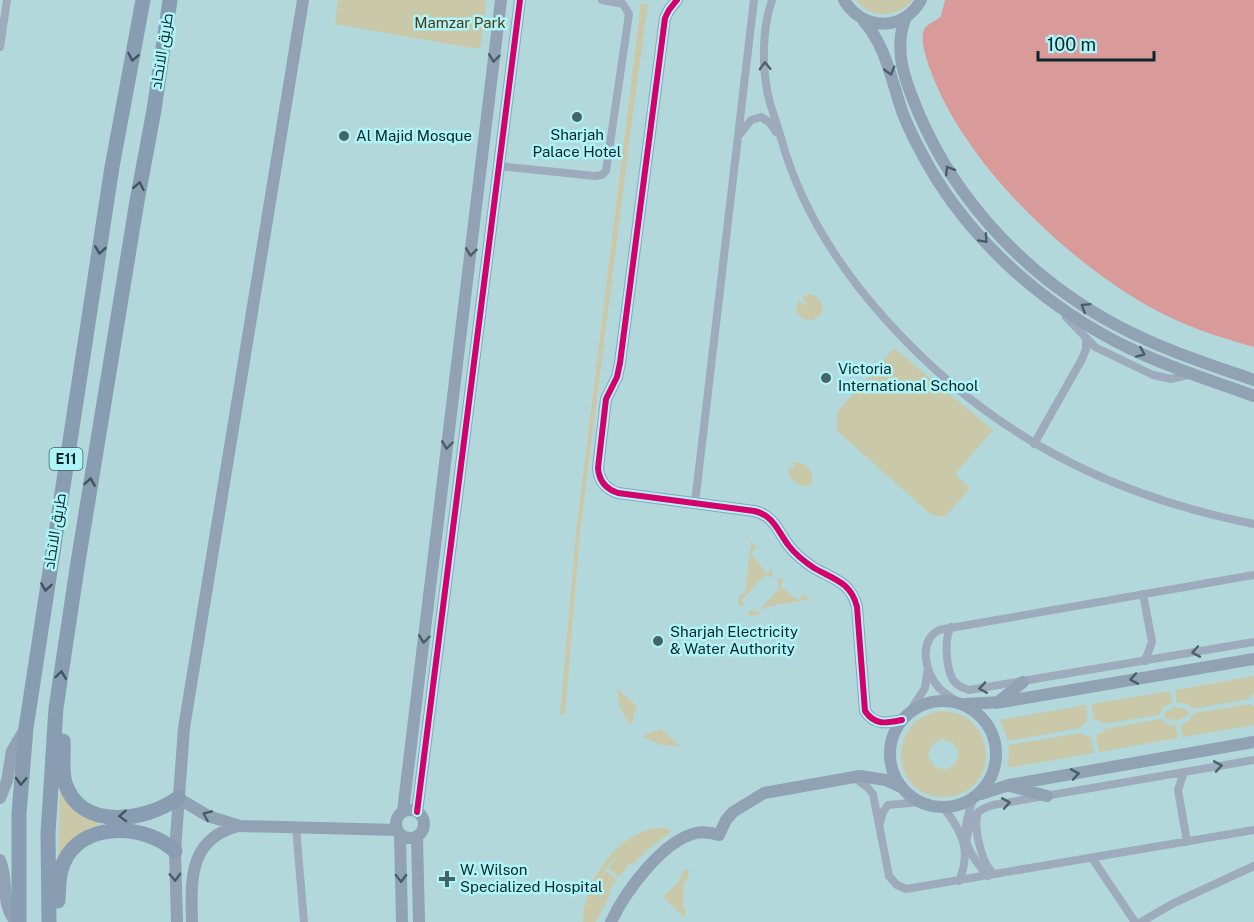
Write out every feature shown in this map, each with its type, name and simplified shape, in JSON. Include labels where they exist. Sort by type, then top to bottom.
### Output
[{"type":"highway","name":"طريق الاتحاد","points":[[17,922],[20,814],[26,728],[112,167],[143,0]]},
{"type":"highway","name":"طريق الاتحاد","points":[[49,922],[49,814],[56,708],[170,0]]},
{"type":"highway","points":[[56,708],[63,737],[65,783],[80,806],[98,815],[131,817],[155,811],[177,798]]},
{"type":"highway","points":[[55,922],[60,870],[71,850],[83,840],[105,832],[138,832],[154,837],[175,851]]},
{"type":"street","points":[[0,47],[8,0]]},
{"type":"street","points":[[177,922],[175,851],[177,798],[188,707],[303,0]]},
{"type":"street","points":[[402,922],[397,818],[403,811],[501,0]]},
{"type":"street","points":[[417,812],[520,0]]},
{"type":"street","points":[[499,165],[595,176],[602,175],[606,171],[628,9],[623,4],[602,0]]},
{"type":"street","points":[[677,0],[665,18],[620,370],[606,399],[598,468],[602,482],[613,491],[764,514],[805,562],[847,586],[857,607],[865,711],[879,723],[905,717],[928,703],[943,700],[960,703],[996,703],[1254,659]]},
{"type":"street","points":[[695,503],[754,0]]},
{"type":"street","points":[[772,0],[767,23],[766,82],[770,104],[796,184],[810,214],[839,260],[901,336],[943,378],[980,408],[1034,444],[1086,471],[1138,492],[1204,513],[1254,524]]},
{"type":"street","points":[[863,20],[882,25],[895,23],[916,9],[921,0]]},
{"type":"street","points":[[844,1],[863,20],[878,41],[884,52],[903,114],[911,131],[945,192],[974,229],[1006,262],[1054,303],[1099,349],[1159,377],[1171,379],[1194,374]]},
{"type":"street","points":[[906,17],[901,31],[900,55],[924,126],[957,184],[1000,236],[1047,280],[1099,316],[1159,345],[1254,380]]},
{"type":"street","points":[[738,138],[745,126],[758,118],[770,104]]},
{"type":"street","points":[[742,108],[772,125],[782,143]]},
{"type":"street","points":[[1054,303],[1131,349],[1254,396]]},
{"type":"street","points":[[1034,444],[1082,359],[1086,349],[1086,338]]},
{"type":"street","points":[[1082,359],[1090,352],[1099,349]]},
{"type":"street","points":[[959,881],[967,849],[967,819],[976,796],[991,777],[996,762],[996,746],[991,730],[982,717],[939,687],[928,664],[925,648],[928,638],[939,630],[951,627],[1254,575]]},
{"type":"street","points":[[1143,594],[1152,642],[1145,661]]},
{"type":"street","points":[[951,627],[946,637],[950,673],[957,684],[965,689],[974,690],[1254,642]]},
{"type":"street","points":[[1152,642],[1166,657]]},
{"type":"street","points":[[901,787],[891,767],[892,738],[925,688],[928,664]]},
{"type":"street","points":[[996,703],[1023,682]]},
{"type":"street","points":[[0,798],[7,781],[12,751],[26,728]]},
{"type":"street","points":[[879,826],[883,812],[888,806],[920,802],[943,807],[956,806],[976,796],[1009,785],[1254,742]]},
{"type":"street","points":[[967,837],[971,819],[978,811],[993,805],[1254,760]]},
{"type":"street","points":[[1184,772],[1178,790],[1187,842]]},
{"type":"street","points":[[1165,776],[1178,790]]},
{"type":"street","points":[[852,777],[873,794],[888,872],[897,885],[911,889],[1254,830]]},
{"type":"street","points":[[611,922],[625,896],[647,868],[665,852],[689,836],[700,832],[719,835],[726,820],[733,812],[764,793],[852,777],[877,778],[901,787],[920,802]]},
{"type":"street","points":[[1009,785],[1047,796]]},
{"type":"street","points":[[177,798],[208,816],[240,826],[398,832],[408,838],[417,836],[422,831],[423,818],[417,812],[403,811]]},
{"type":"street","points":[[943,807],[958,828],[972,857],[992,875]]},
{"type":"street","points":[[978,811],[976,819],[982,856],[992,875]]},
{"type":"street","points":[[192,922],[191,882],[199,854],[214,838],[226,830],[240,826]]},
{"type":"street","points":[[296,827],[304,922]]},
{"type":"street","points":[[417,836],[419,922]]},
{"type":"street","points":[[1092,858],[1135,922]]},
{"type":"street","points":[[0,860],[5,873],[6,906],[17,922]]},
{"type":"street","points":[[1141,922],[1191,894],[1254,866]]},
{"type":"green space","name":"Mamzar Park","points":[[338,0],[486,0],[481,46],[477,49],[335,24]]},
{"type":"green space","points":[[856,0],[913,0],[892,13],[877,14]]},
{"type":"green space","points":[[641,3],[648,4],[580,533],[565,714],[560,714],[576,532]]},
{"type":"green space","points":[[808,294],[818,298],[822,306],[822,313],[812,321],[800,317],[796,310],[799,300],[804,305],[806,303],[802,297]]},
{"type":"green space","points":[[894,348],[993,430],[955,474],[970,488],[946,516],[935,516],[929,513],[837,431],[837,412]]},
{"type":"green space","points":[[796,462],[811,471],[810,486],[801,485],[791,478],[790,466],[793,469],[795,467],[792,463]]},
{"type":"green space","points":[[748,538],[757,547],[751,553],[767,574],[772,569],[772,577],[764,576],[741,601],[745,605],[740,606],[739,596],[745,593],[751,542]]},
{"type":"green space","points":[[780,578],[784,581],[780,586],[798,600],[803,594],[814,602],[813,606],[813,602],[809,599],[762,608],[759,615],[751,616],[748,613],[752,609],[757,613],[779,588],[777,582]]},
{"type":"green space","points":[[1254,676],[1254,693],[1248,699],[1193,709],[1186,703],[1177,703],[1175,690]]},
{"type":"green space","points":[[617,688],[637,706],[633,722],[629,725],[620,707]]},
{"type":"green space","points":[[1170,691],[1172,703],[1163,707],[1159,715],[1103,724],[1094,720],[1091,704]]},
{"type":"green space","points":[[1249,704],[1254,707],[1254,725],[1183,737],[1180,725],[1189,721],[1194,713]]},
{"type":"green space","points":[[1086,705],[1088,721],[1080,728],[1008,741],[1000,720]]},
{"type":"green space","points":[[1175,707],[1187,709],[1189,714],[1177,721],[1164,718],[1165,712]]},
{"type":"green space","points":[[939,711],[959,714],[973,723],[982,737],[986,752],[984,768],[977,782],[964,792],[946,797],[928,795],[914,786],[905,774],[901,759],[903,743],[909,729],[921,718]],"holes":[[[942,739],[953,743],[959,753],[955,764],[945,770],[934,766],[928,756],[932,745]]]},
{"type":"green space","points":[[1160,719],[1176,726],[1178,738],[1099,752],[1096,735],[1102,733],[1104,729]]},
{"type":"green space","points":[[661,729],[681,747],[661,745],[643,737]]},
{"type":"green space","points":[[1081,733],[1091,737],[1094,753],[1008,768],[1009,745]]},
{"type":"green space","points":[[60,786],[98,821],[98,828],[58,859]]},
{"type":"green space","points":[[661,827],[672,831],[632,865],[629,864],[619,877],[608,868],[615,857],[601,876],[606,871],[617,880],[609,890],[611,892],[596,922],[583,922],[589,890],[606,861],[630,838]]},
{"type":"green space","points":[[689,868],[687,880],[684,883],[683,905],[686,911],[684,917],[663,897],[680,880],[682,872]]},
{"type":"shaded area","points":[[945,0],[1254,0],[1254,347],[1173,319],[1116,286],[1083,262],[1051,234],[991,172],[966,139],[945,104],[924,50],[924,30],[941,16]]},
{"type":"cycle path","points":[[417,812],[520,0]]},
{"type":"cycle path","points":[[677,0],[665,18],[620,363],[617,377],[606,399],[598,468],[600,477],[607,487],[618,493],[754,511],[771,520],[798,555],[814,568],[840,582],[850,592],[857,607],[865,711],[877,721],[902,720]]},
{"type":"place","name":"Sharjah Palace Hotel","points":[[577,117]]},
{"type":"place","name":"Al Majid Mosque","points":[[344,136]]},
{"type":"place","name":"Victoria International School","points":[[826,378]]},
{"type":"place","name":"Sharjah Electricity & Water Authority","points":[[658,641]]},
{"type":"place","name":"W. Wilson Specialized Hospital","points":[[447,879]]}]
